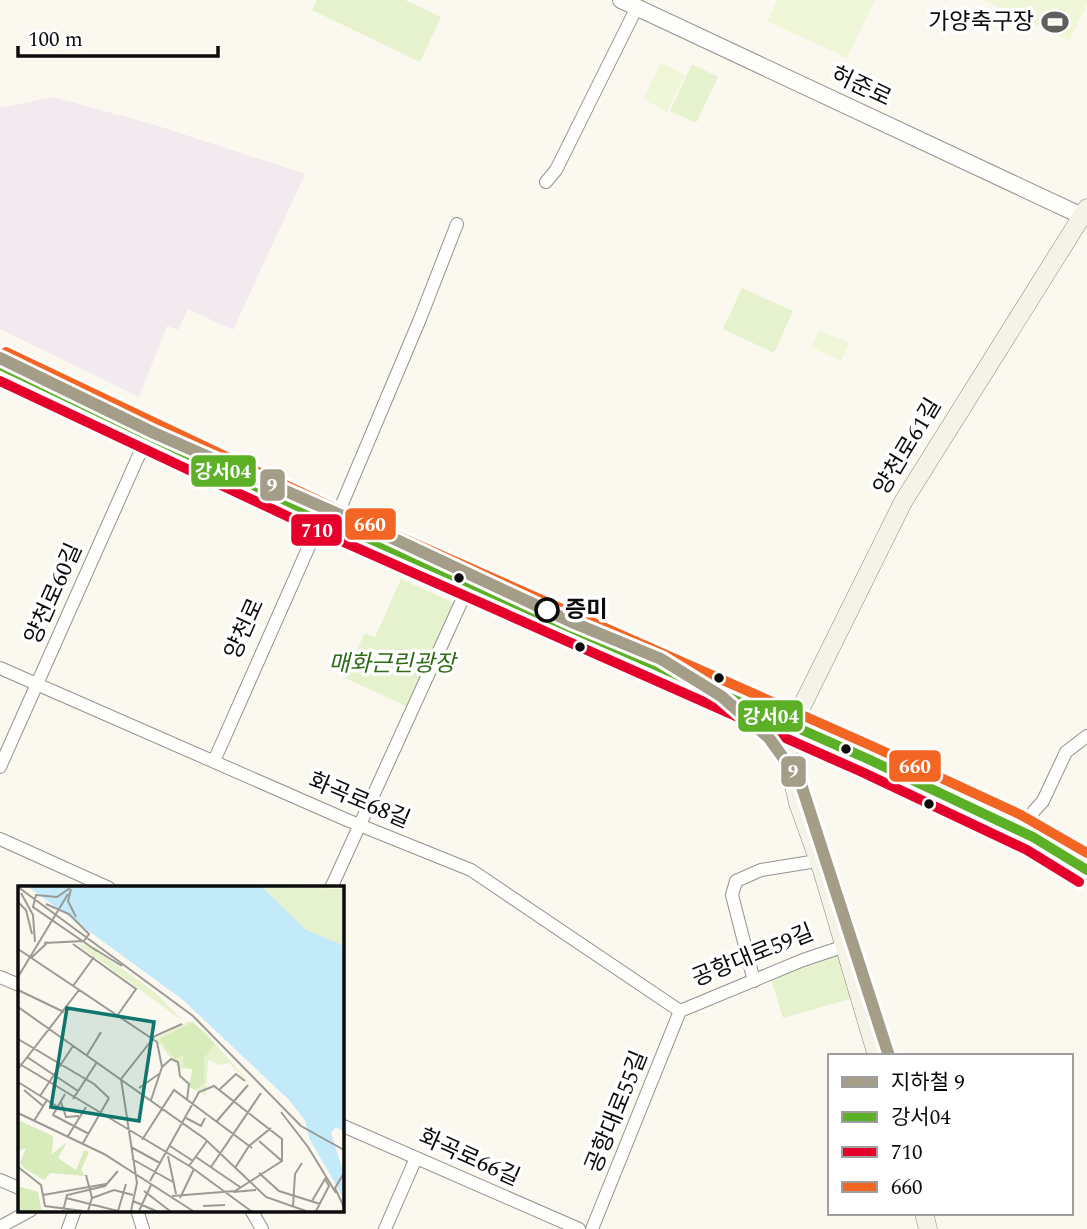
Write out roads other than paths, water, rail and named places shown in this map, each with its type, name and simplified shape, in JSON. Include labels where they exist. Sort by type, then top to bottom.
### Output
[{"type":"main road","name":"양천로61길","points":[[793,724],[903,502],[1085,214]]},
{"type":"main road","points":[[0,365],[147,437],[469,585],[793,724],[1023,832],[1069,856],[1087,870]]},
{"type":"main road","name":"공항대로59길","points":[[793,724],[787,756],[798,803],[845,946],[876,1054]]},
{"type":"street","name":"허준로","points":[[621,0],[1085,214]]},
{"type":"street","points":[[546,182],[556,170],[637,7]]},
{"type":"street","name":"양천로","points":[[214,761],[420,319],[457,224]]},
{"type":"street","name":"양천로60길","points":[[0,767],[147,437]]},
{"type":"street","points":[[332,886],[469,585]]},
{"type":"street","name":"화곡로68길","points":[[0,668],[471,870],[680,1011]]},
{"type":"street","points":[[1023,832],[1043,800],[1066,752],[1087,736]]},
{"type":"street","points":[[0,839],[105,886]]},
{"type":"street","points":[[754,981],[732,895],[736,881],[761,870],[817,860]]},
{"type":"street","name":"공항대로59길","points":[[680,1011],[845,946]]},
{"type":"street","points":[[0,977],[18,985]]},
{"type":"street","name":"공항대로55길","points":[[592,1229],[680,1011]]},
{"type":"street","name":"화곡로66길","points":[[343,1126],[579,1229]]},
{"type":"street","points":[[385,1229],[416,1158]]},
{"type":"street","points":[[0,1180],[18,1188]]},
{"type":"street","points":[[0,1227],[27,1212]]},
{"type":"street","points":[[68,1229],[73,1212]]},
{"type":"street","points":[[138,1212],[143,1229]]},
{"type":"street","points":[[252,1212],[262,1229]]},
{"type":"metro line","name":"9","points":[[0,358],[154,433],[388,536],[574,623],[661,659],[721,696],[769,738],[800,781],[888,1054]]},
{"type":"place","name":"가양축구장","points":[[1055,22]]},
{"type":"place","name":"증미","points":[[547,610]]},
{"type":"park label","name":"매화근린광장","points":[[392,664]]}]
